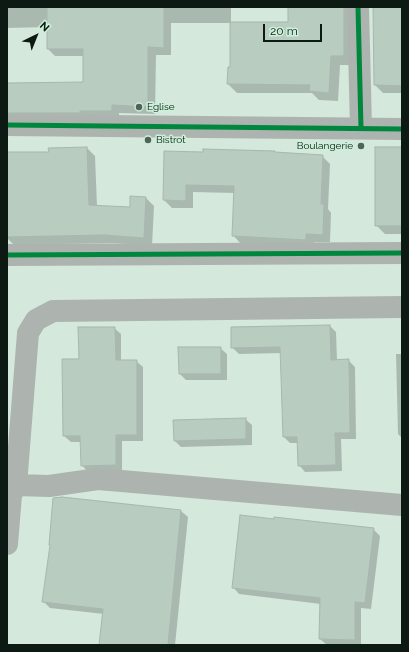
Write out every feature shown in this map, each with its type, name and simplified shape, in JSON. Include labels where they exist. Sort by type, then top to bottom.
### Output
[{"type":"street","points":[[358,7],[361,128]]},
{"type":"street","points":[[7,125],[402,129]]},
{"type":"street","points":[[7,255],[402,253]]},
{"type":"street","points":[[7,544],[11,495],[16,485],[28,333],[36,320],[53,311],[402,307]]},
{"type":"street","points":[[16,485],[49,486],[98,479],[402,505]]},
{"type":"building","points":[[47,7],[164,7],[164,48],[148,47],[148,107],[112,105],[112,111],[80,111],[80,113],[7,113],[7,83],[83,82],[83,49],[47,49]]},
{"type":"building","points":[[288,7],[344,7],[344,56],[331,56],[329,93],[309,91],[310,85],[227,84],[228,67],[230,67],[230,22],[288,22]]},
{"type":"building","points":[[373,7],[402,7],[402,86],[374,85]]},
{"type":"building","points":[[87,147],[89,205],[130,207],[130,196],[146,197],[144,238],[104,235],[7,237],[7,152],[49,152],[48,148]]},
{"type":"building","points":[[375,147],[402,147],[402,226],[375,226]]},
{"type":"building","points":[[203,149],[275,151],[323,155],[321,204],[324,204],[323,235],[306,234],[306,240],[232,236],[234,186],[186,185],[186,201],[163,200],[164,151],[203,152]]},
{"type":"building","points":[[330,325],[331,360],[349,359],[350,433],[335,433],[336,465],[298,466],[297,437],[283,437],[280,347],[231,348],[231,327]]},
{"type":"building","points":[[78,327],[115,327],[116,360],[137,360],[137,435],[116,435],[116,465],[81,466],[80,436],[63,436],[62,359],[79,359]]},
{"type":"building","points":[[178,347],[221,347],[221,374],[179,374]]},
{"type":"building","points":[[246,418],[246,439],[174,441],[173,420]]},
{"type":"building","points":[[62,497],[181,510],[168,645],[99,645],[103,609],[42,602],[50,545],[53,498]]},
{"type":"building","points":[[240,515],[274,519],[274,517],[374,528],[365,603],[355,602],[355,640],[319,639],[320,598],[232,588]]},
{"type":"cycle path","points":[[358,7],[361,128]]},
{"type":"cycle path","points":[[7,125],[402,129]]},
{"type":"cycle path","points":[[7,255],[402,253]]},
{"type":"place","name":"Eglise","points":[[139,107]]},
{"type":"place","name":"Bistrot","points":[[148,140]]},
{"type":"place","name":"Boulangerie","points":[[361,146]]}]
